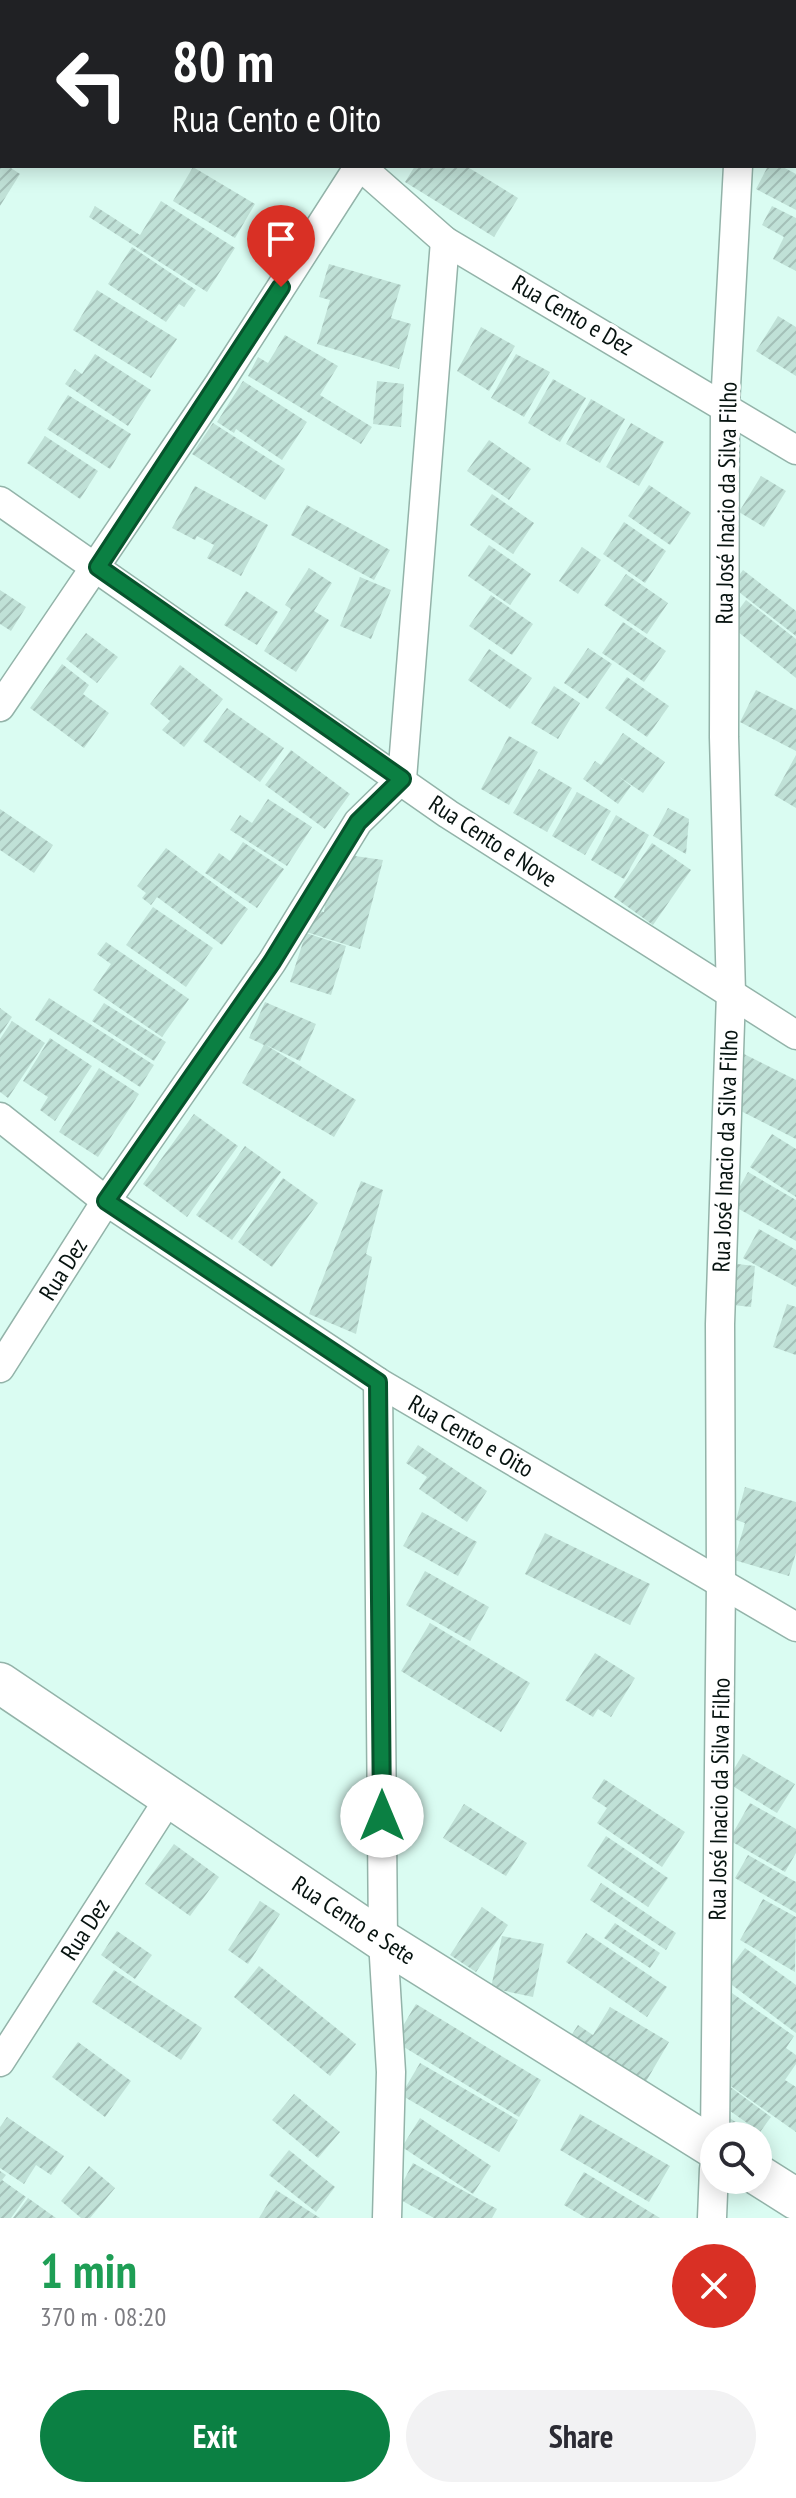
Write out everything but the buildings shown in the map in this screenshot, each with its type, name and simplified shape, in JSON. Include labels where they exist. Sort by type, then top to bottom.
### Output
[{"type":"street","points":[[0,707],[98,567],[359,168]]},
{"type":"street","name":"Rua Cento e Dez","points":[[362,168],[445,241],[796,450]]},
{"type":"street","name":"Rua José Inacio da Silva Filho","points":[[715,2122],[721,1582],[720,1324],[731,993],[724,737],[725,405],[738,168]]},
{"type":"street","points":[[402,779],[445,241]]},
{"type":"street","name":"Rua Cento e Nove","points":[[0,501],[448,814],[796,1035]]},
{"type":"street","name":"Rua Dez","points":[[0,1368],[106,1201],[272,962],[358,822],[402,779]]},
{"type":"street","name":"Rua Cento e Oito","points":[[0,1117],[106,1201],[378,1382],[796,1627]]},
{"type":"street","points":[[378,1382],[383,1941],[391,2072],[387,2218]]},
{"type":"street","name":"Rua Cento e Sete","points":[[0,1683],[383,1941],[700,2139]]},
{"type":"street","name":"Rua Dez","points":[[0,2062],[170,1797]]},
{"type":"street","points":[[772,2184],[796,2199]]},
{"type":"street","points":[[712,2218],[713,2194]]},
{"type":"route","points":[[281,287],[98,567],[402,779],[358,822],[272,962],[106,1201],[378,1382],[382,1816]]}]
